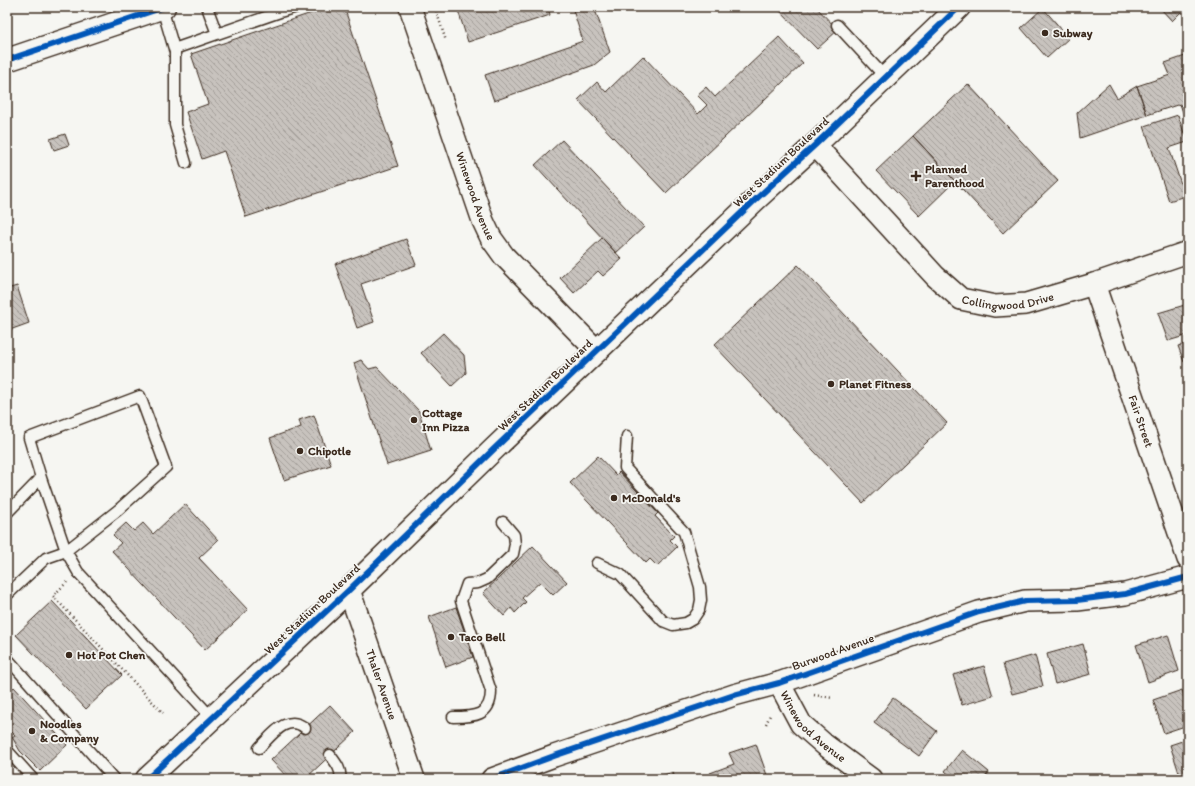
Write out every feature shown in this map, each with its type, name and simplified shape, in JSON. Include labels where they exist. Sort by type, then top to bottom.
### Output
[{"type":"main road","points":[[7,60],[163,7]]},
{"type":"main road","name":"West Stadium Boulevard","points":[[147,779],[349,590],[454,487],[960,7]]},
{"type":"street","name":"Winewood Avenue","points":[[410,7],[483,221],[491,238],[504,256],[597,351]]},
{"type":"street","name":"Collingwood Drive","points":[[815,145],[934,276],[961,299],[995,306],[1026,304],[1094,284],[1188,252]]},
{"type":"street","name":"Fair Street","points":[[1094,284],[1188,559]]},
{"type":"street","name":"Burwood Avenue","points":[[492,779],[726,698],[779,683],[979,612],[1025,600],[1077,600],[1125,594],[1188,577]]},
{"type":"street","name":"Thaler Avenue","points":[[349,590],[414,779]]},
{"type":"street","name":"Winewood Avenue","points":[[779,683],[801,724],[825,745],[871,779]]},
{"type":"lane","points":[[163,7],[174,49],[176,74],[175,125],[186,163]]},
{"type":"lane","points":[[207,7],[217,34]]},
{"type":"lane","points":[[174,49],[279,10],[297,7]]},
{"type":"lane","points":[[837,25],[886,78]]},
{"type":"lane","points":[[7,595],[46,558],[66,551],[118,510],[166,467],[140,396],[29,438],[66,551],[78,572],[212,718]]},
{"type":"lane","points":[[597,563],[620,574],[663,621],[674,625],[686,623],[693,618],[699,610],[701,600],[700,587],[684,532],[625,468],[626,436]]},
{"type":"lane","points":[[7,513],[41,478]]},
{"type":"lane","points":[[453,717],[471,717],[480,713],[488,708],[491,699],[491,691],[461,600],[467,584],[478,583],[487,579],[513,554],[515,544],[514,536],[503,522]]},
{"type":"lane","points":[[7,658],[114,779]]},
{"type":"lane","points":[[259,748],[283,725],[290,722],[299,723],[305,728]]},
{"type":"lane","points":[[7,750],[32,779]]},
{"type":"lane","points":[[330,755],[338,766],[341,775],[340,779]]},
{"type":"path","points":[[435,7],[447,44]]},
{"type":"path","points":[[78,572],[53,596],[163,713]]},
{"type":"path","points":[[814,695],[833,698]]},
{"type":"path","points":[[766,724],[772,710]]},
{"type":"building","points":[[329,7],[344,7],[398,166],[246,217],[224,151],[202,159],[186,112],[208,104],[191,54]]},
{"type":"building","points":[[457,7],[548,7],[550,15],[468,42]]},
{"type":"building","points":[[572,7],[594,7],[610,52],[594,65],[494,101],[485,75],[583,41]]},
{"type":"building","points":[[776,7],[816,7],[838,30],[817,49]]},
{"type":"building","points":[[1159,7],[1186,7],[1172,21]]},
{"type":"building","name":"Subway","points":[[1043,8],[1069,38],[1047,58],[1021,28]]},
{"type":"building","points":[[779,37],[803,63],[666,193],[578,100],[597,82],[606,92],[643,56],[698,114],[707,105],[697,95],[706,87],[715,97]]},
{"type":"building","points":[[1188,55],[1188,120],[1186,121],[1180,104],[1147,115],[1137,86],[1170,75],[1165,63]]},
{"type":"building","points":[[968,84],[1058,181],[1003,233],[913,136]]},
{"type":"building","points":[[1109,84],[1117,98],[1137,86],[1147,115],[1080,138],[1077,113]]},
{"type":"building","points":[[1178,115],[1187,142],[1169,148],[1185,196],[1169,201],[1144,126]]},
{"type":"building","points":[[65,134],[69,145],[54,150],[50,139]]},
{"type":"building","name":"Planned Parenthood","points":[[913,136],[955,181],[919,216],[876,171]]},
{"type":"building","points":[[562,140],[644,227],[616,253],[535,165]]},
{"type":"building","points":[[602,238],[622,259],[603,276],[598,271],[574,293],[560,278]]},
{"type":"building","points":[[406,239],[416,265],[361,284],[374,322],[357,328],[335,264]]},
{"type":"building","name":"Planet Fitness","points":[[798,265],[947,423],[863,503],[714,345]]},
{"type":"building","points":[[17,286],[29,323],[7,331],[7,289]]},
{"type":"building","points":[[1188,304],[1188,335],[1168,341],[1158,313]]},
{"type":"building","points":[[443,333],[464,355],[466,373],[452,386],[421,353]]},
{"type":"building","points":[[1188,343],[1188,361],[1184,362],[1178,346]]},
{"type":"building","points":[[361,360],[369,369],[377,367],[419,411],[431,451],[387,465],[354,363]]},
{"type":"building","name":"Chipotle","points":[[314,415],[331,465],[284,480],[270,438],[301,427],[299,420]]},
{"type":"building","name":"McDonald's","points":[[598,456],[616,475],[619,472],[658,513],[655,516],[674,536],[670,540],[677,547],[657,566],[650,559],[646,563],[570,483]]},
{"type":"building","points":[[185,504],[218,540],[199,558],[248,610],[205,650],[112,551],[121,543],[113,535],[126,523],[134,531],[143,523],[153,534]]},
{"type":"building","points":[[533,546],[567,582],[553,595],[540,582],[522,598],[526,602],[515,613],[511,608],[504,616],[483,593]]},
{"type":"building","name":"Hot Pot Chen","points":[[52,601],[122,675],[86,709],[16,635]]},
{"type":"building","name":"Taco Bell","points":[[456,607],[473,657],[446,667],[429,617]]},
{"type":"building","points":[[1168,635],[1179,671],[1148,682],[1136,645]]},
{"type":"building","points":[[1083,644],[1091,674],[1055,684],[1047,654]]},
{"type":"building","points":[[1035,655],[1043,686],[1012,694],[1003,664]]},
{"type":"building","points":[[984,666],[993,696],[962,705],[953,675]]},
{"type":"building","name":"Noodles & Company","points":[[14,687],[67,745],[40,771],[20,751],[12,737],[15,735],[7,727],[7,694]]},
{"type":"building","points":[[1182,690],[1188,708],[1188,725],[1164,733],[1153,700]]},
{"type":"building","points":[[893,698],[937,731],[919,756],[874,723]]},
{"type":"building","points":[[330,705],[355,732],[305,779],[289,779],[271,760]]},
{"type":"building","points":[[1188,739],[1188,776],[1181,779],[1170,745]]},
{"type":"building","points":[[756,744],[768,778],[712,779],[710,773],[734,764],[729,753]]},
{"type":"building","points":[[962,750],[989,772],[984,779],[954,779],[945,771]]},
{"type":"building","points":[[673,772],[675,779],[651,779]]},
{"type":"cycle path","points":[[7,60],[164,7]]},
{"type":"cycle path","points":[[147,779],[349,590],[494,449],[959,7]]},
{"type":"cycle path","points":[[492,779],[554,756],[734,695],[779,683],[979,612],[1025,601],[1077,600],[1125,594],[1188,577]]},
{"type":"place","name":"Subway","points":[[1045,33]]},
{"type":"place","name":"Planned Parenthood","points":[[916,176]]},
{"type":"place","name":"Planet Fitness","points":[[831,384]]},
{"type":"place","name":"Cottage Inn Pizza","points":[[414,420]]},
{"type":"place","name":"Chipotle","points":[[300,451]]},
{"type":"place","name":"McDonald's","points":[[614,498]]},
{"type":"place","name":"Taco Bell","points":[[451,637]]},
{"type":"place","name":"Hot Pot Chen","points":[[69,655]]},
{"type":"place","name":"Noodles & Company","points":[[32,731]]}]
